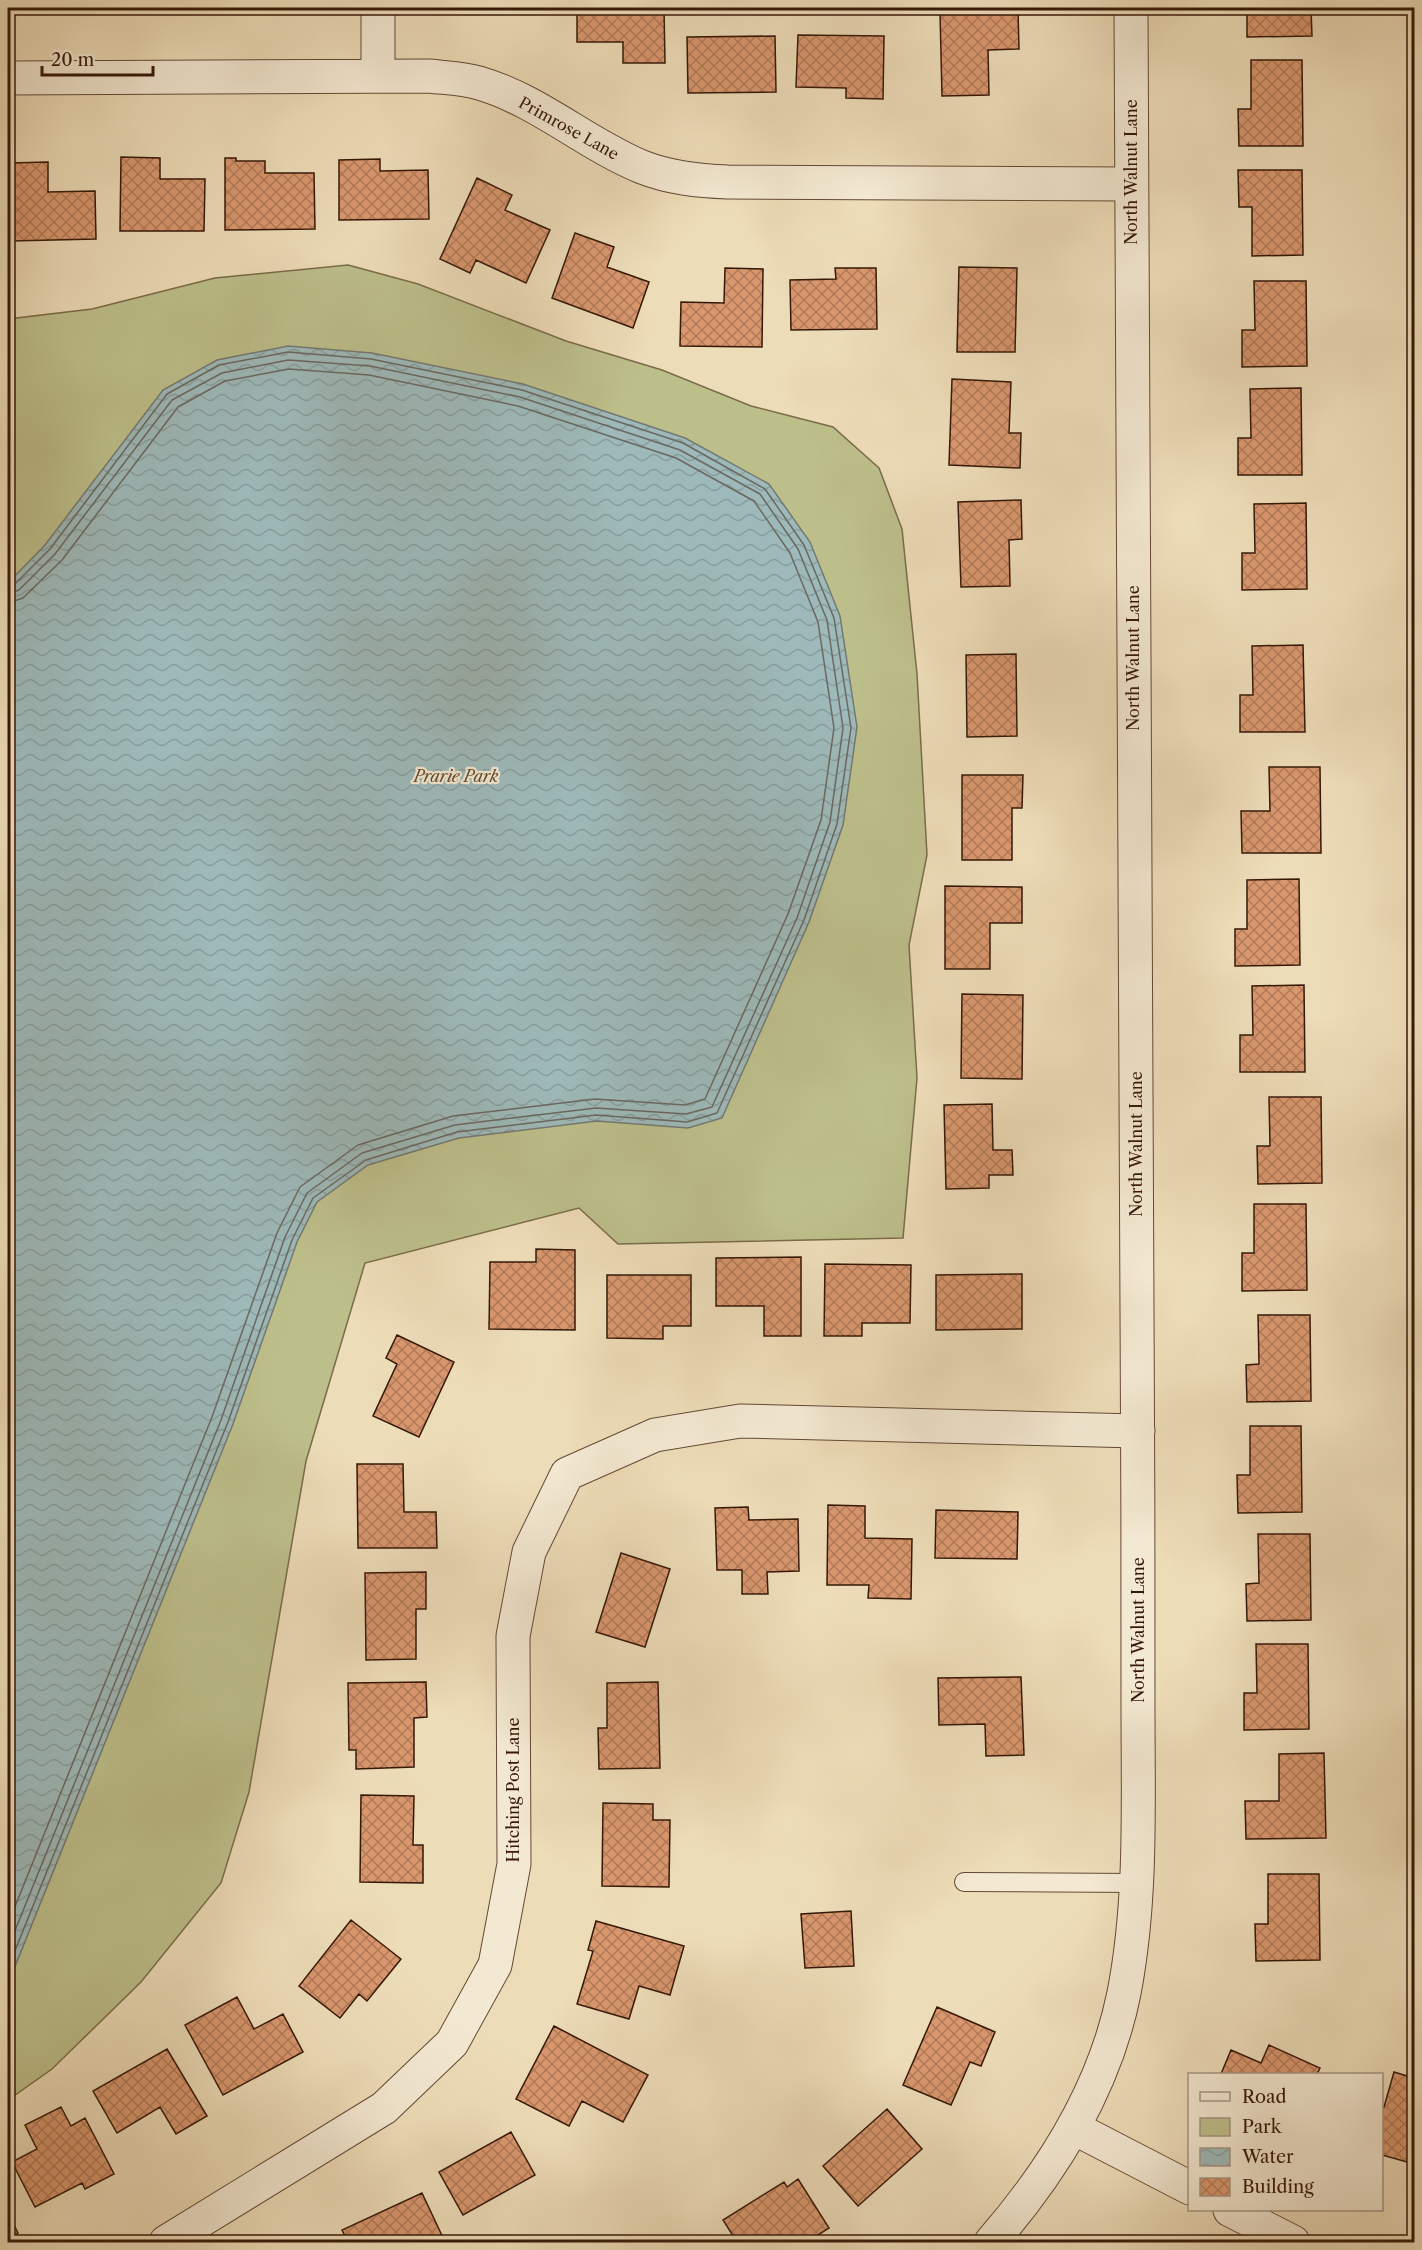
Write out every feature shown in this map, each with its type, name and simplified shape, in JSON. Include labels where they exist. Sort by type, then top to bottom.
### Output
[{"type":"street","points":[[378,8],[378,76]]},
{"type":"street","name":"North Walnut Lane","points":[[991,2242],[1024,2204],[1074,2128],[1097,2079],[1114,2036],[1124,1990],[1136,1883],[1138,1431],[1131,8]]},
{"type":"street","name":"Primrose Lane","points":[[8,78],[429,76],[479,83],[532,106],[625,159],[669,176],[694,181],[1131,184]]},
{"type":"street","name":"Hitching Post Lane","points":[[166,2242],[384,2108],[452,2043],[495,1965],[514,1864],[513,1636],[529,1552],[567,1474],[655,1435],[740,1421],[1138,1431]]},
{"type":"street","points":[[1074,2128],[1188,2187]]},
{"type":"street","points":[[1232,2211],[1293,2242]]},
{"type":"lane","points":[[964,1882],[1136,1883]]},
{"type":"green space","name":"Prarie Park","points":[[348,265],[418,284],[566,341],[662,370],[751,406],[833,427],[879,468],[902,529],[917,674],[927,855],[909,945],[917,1078],[903,1238],[618,1244],[579,1208],[365,1263],[306,1461],[249,1792],[221,1883],[141,1982],[52,2069],[8,2100],[8,319],[92,309],[215,278]]},
{"type":"water","name":"Prarie Park","points":[[288,346],[372,353],[523,384],[685,438],[769,484],[810,542],[840,616],[857,727],[843,825],[809,922],[722,1118],[688,1128],[597,1121],[459,1138],[368,1165],[317,1202],[297,1242],[233,1424],[8,1984],[8,583],[45,545],[163,390],[217,360]]},
{"type":"building","points":[[577,8],[664,8],[665,63],[623,63],[623,42],[577,42]]},
{"type":"building","points":[[1247,8],[1311,8],[1312,36],[1247,37]]},
{"type":"building","points":[[1018,10],[1019,49],[988,50],[989,95],[942,96],[940,12]]},
{"type":"building","points":[[798,35],[884,36],[883,99],[846,98],[846,88],[796,87]]},
{"type":"building","points":[[775,36],[776,92],[688,93],[687,37]]},
{"type":"building","points":[[1251,60],[1302,60],[1303,146],[1239,146],[1238,109],[1251,109]]},
{"type":"building","points":[[121,157],[160,158],[160,179],[205,179],[204,231],[120,231]]},
{"type":"building","points":[[225,158],[236,158],[236,161],[265,161],[265,173],[314,173],[315,229],[225,230]]},
{"type":"building","points":[[380,159],[380,171],[428,170],[429,219],[339,220],[339,160]]},
{"type":"building","points":[[48,162],[48,192],[95,191],[96,239],[11,241],[10,163]]},
{"type":"building","points":[[1238,170],[1302,170],[1303,255],[1252,256],[1252,207],[1239,207]]},
{"type":"building","points":[[477,178],[512,195],[505,210],[550,230],[526,283],[476,260],[470,273],[440,259]]},
{"type":"building","points":[[575,233],[614,247],[607,267],[649,282],[633,328],[552,298]]},
{"type":"building","points":[[959,267],[1017,268],[1015,352],[957,352]]},
{"type":"building","points":[[725,268],[763,269],[762,347],[680,346],[681,302],[724,303]]},
{"type":"building","points":[[835,268],[876,268],[877,329],[791,330],[790,280],[836,279]]},
{"type":"building","points":[[1254,281],[1306,281],[1307,366],[1242,367],[1242,330],[1255,330]]},
{"type":"building","points":[[952,379],[1011,382],[1009,433],[1021,433],[1020,468],[949,465]]},
{"type":"building","points":[[1301,388],[1302,475],[1238,475],[1238,438],[1251,438],[1250,389]]},
{"type":"building","points":[[1414,390],[1414,475],[1413,475]]},
{"type":"building","points":[[1021,500],[1022,539],[1009,540],[1010,586],[961,587],[958,502]]},
{"type":"building","points":[[1306,503],[1307,589],[1242,590],[1242,553],[1255,553],[1254,504]]},
{"type":"building","points":[[1303,645],[1305,732],[1240,732],[1240,695],[1253,695],[1252,646]]},
{"type":"building","points":[[1016,654],[1017,736],[967,737],[966,655]]},
{"type":"building","points":[[1269,767],[1320,767],[1321,853],[1242,853],[1241,811],[1270,811]]},
{"type":"building","points":[[962,775],[1023,775],[1022,808],[1012,808],[1012,860],[962,860]]},
{"type":"building","points":[[1299,879],[1300,965],[1235,966],[1235,929],[1247,929],[1247,880]]},
{"type":"building","points":[[945,886],[1022,887],[1022,923],[990,923],[990,969],[945,969]]},
{"type":"building","points":[[1304,985],[1305,1072],[1240,1072],[1240,1035],[1253,1035],[1252,986]]},
{"type":"building","points":[[962,994],[1023,995],[1022,1079],[961,1078]]},
{"type":"building","points":[[1269,1097],[1321,1097],[1322,1183],[1258,1184],[1257,1146],[1270,1146]]},
{"type":"building","points":[[992,1104],[993,1150],[1012,1150],[1013,1175],[989,1175],[989,1188],[946,1189],[944,1105]]},
{"type":"building","points":[[1254,1204],[1306,1204],[1307,1290],[1242,1291],[1242,1253],[1254,1253]]},
{"type":"building","points":[[536,1249],[575,1250],[575,1330],[489,1329],[490,1262],[536,1262]]},
{"type":"building","points":[[801,1257],[801,1336],[764,1336],[764,1306],[716,1306],[716,1258]]},
{"type":"building","points":[[825,1264],[911,1265],[910,1323],[862,1323],[862,1336],[824,1336]]},
{"type":"building","points":[[1022,1274],[1022,1329],[936,1330],[936,1275]]},
{"type":"building","points":[[607,1275],[691,1275],[691,1326],[663,1326],[663,1339],[607,1338]]},
{"type":"building","points":[[1258,1315],[1310,1315],[1311,1401],[1247,1402],[1246,1365],[1259,1364]]},
{"type":"building","points":[[397,1335],[454,1362],[419,1437],[373,1416],[397,1364],[386,1358]]},
{"type":"building","points":[[1250,1426],[1301,1426],[1302,1512],[1238,1513],[1237,1475],[1250,1475]]},
{"type":"building","points":[[357,1464],[403,1464],[404,1512],[436,1512],[437,1548],[358,1548]]},
{"type":"building","points":[[828,1505],[865,1506],[865,1538],[912,1539],[911,1599],[868,1598],[869,1585],[827,1585]]},
{"type":"building","points":[[748,1507],[749,1520],[798,1519],[799,1571],[767,1572],[768,1594],[742,1594],[742,1570],[717,1570],[715,1508]]},
{"type":"building","points":[[936,1510],[1018,1512],[1017,1559],[935,1558]]},
{"type":"building","points":[[1258,1534],[1310,1534],[1311,1620],[1247,1621],[1246,1584],[1259,1583]]},
{"type":"building","points":[[621,1553],[670,1569],[645,1647],[596,1632]]},
{"type":"building","points":[[426,1572],[426,1609],[416,1609],[416,1659],[366,1660],[365,1573]]},
{"type":"building","points":[[1256,1644],[1308,1644],[1309,1729],[1244,1730],[1244,1693],[1257,1693]]},
{"type":"building","points":[[1021,1677],[1024,1755],[986,1756],[985,1724],[939,1725],[938,1678]]},
{"type":"building","points":[[426,1682],[427,1717],[414,1718],[414,1767],[356,1769],[356,1750],[349,1750],[348,1683]]},
{"type":"building","points":[[658,1682],[660,1768],[599,1769],[598,1728],[607,1728],[607,1683]]},
{"type":"building","points":[[1324,1753],[1326,1838],[1246,1839],[1245,1801],[1279,1801],[1279,1754]]},
{"type":"building","points":[[361,1795],[414,1796],[413,1845],[423,1845],[423,1883],[360,1882]]},
{"type":"building","points":[[603,1803],[653,1804],[653,1820],[670,1820],[669,1887],[602,1886]]},
{"type":"building","points":[[1268,1874],[1319,1874],[1320,1960],[1256,1961],[1255,1924],[1268,1924]]},
{"type":"building","points":[[851,1911],[854,1966],[805,1968],[801,1914]]},
{"type":"building","points":[[351,1920],[401,1959],[367,2001],[359,1994],[340,2018],[299,1986]]},
{"type":"building","points":[[596,1921],[684,1946],[670,1995],[639,1986],[629,2019],[577,2004],[593,1951],[588,1950]]},
{"type":"building","points":[[237,1997],[254,2029],[283,2014],[303,2052],[223,2095],[185,2025]]},
{"type":"building","points":[[937,2007],[995,2032],[981,2066],[970,2062],[951,2105],[903,2085]]},
{"type":"building","points":[[554,2026],[648,2075],[623,2122],[582,2101],[569,2126],[516,2099]]},
{"type":"building","points":[[1269,2045],[1320,2068],[1318,2073],[1221,2073],[1231,2050],[1261,2063]]},
{"type":"building","points":[[167,2049],[207,2116],[176,2134],[160,2107],[117,2133],[93,2091]]},
{"type":"building","points":[[1394,2072],[1414,2078],[1414,2164],[1383,2155],[1384,2107]]},
{"type":"building","points":[[61,2107],[71,2126],[85,2118],[114,2174],[85,2189],[82,2183],[35,2207],[12,2162],[37,2149],[25,2125]]},
{"type":"building","points":[[887,2109],[922,2149],[858,2206],[823,2166]]},
{"type":"building","points":[[511,2132],[535,2175],[463,2215],[439,2172]]},
{"type":"building","points":[[798,2179],[829,2228],[807,2242],[737,2242],[723,2220],[784,2182],[787,2187]]},
{"type":"building","points":[[422,2193],[445,2242],[348,2242],[342,2230]]},
{"type":"building","points":[[8,2213],[18,2233],[8,2239]]}]
